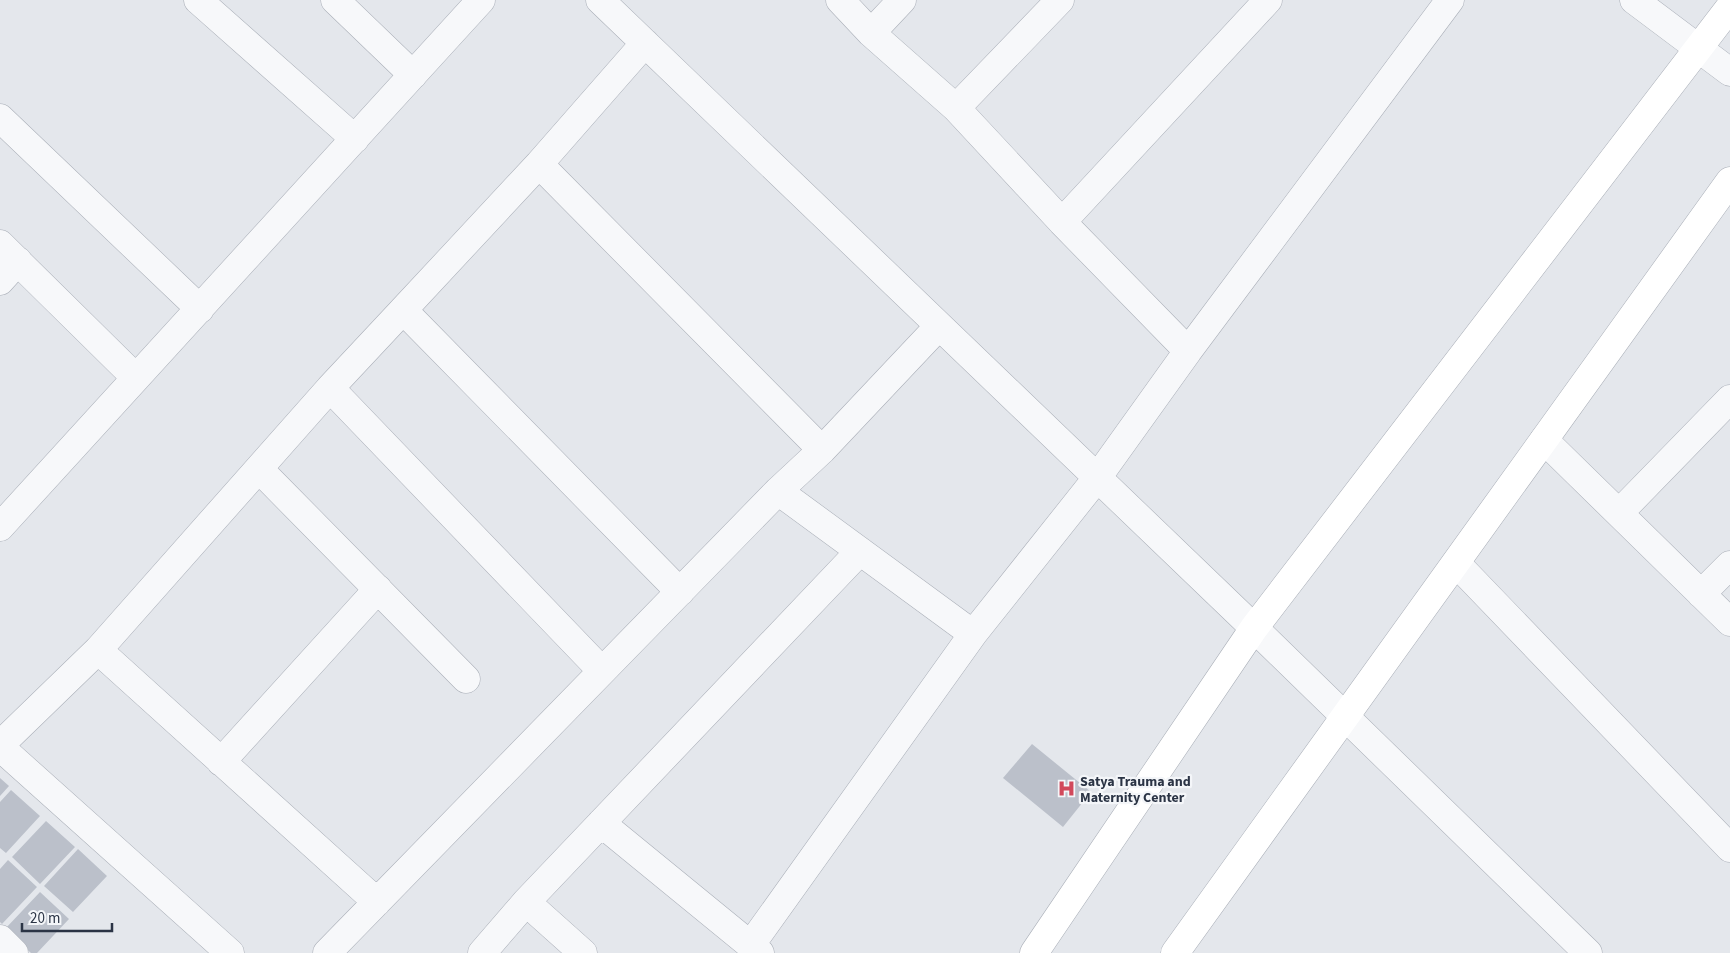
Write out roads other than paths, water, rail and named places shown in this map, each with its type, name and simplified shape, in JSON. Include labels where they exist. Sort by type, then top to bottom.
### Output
[{"type":"street","points":[[198,0],[355,139]]},
{"type":"street","points":[[335,0],[413,74]]},
{"type":"street","points":[[0,527],[481,0]]},
{"type":"street","points":[[600,0],[1254,628],[1588,953]]},
{"type":"street","points":[[840,0],[871,33],[956,108],[1062,222],[1188,351]]},
{"type":"street","points":[[871,33],[902,0]]},
{"type":"street","points":[[956,108],[1060,0]]},
{"type":"street","points":[[1062,222],[1268,0]]},
{"type":"street","points":[[600,823],[755,950],[973,634],[1097,478],[1188,351],[1450,0]]},
{"type":"street","points":[[1634,0],[1730,72]]},
{"type":"street","points":[[1034,953],[1254,628],[1730,7]]},
{"type":"street","points":[[230,953],[0,746],[98,650],[330,388],[539,164],[645,43]]},
{"type":"street","points":[[0,118],[200,309]]},
{"type":"street","points":[[539,164],[822,450]]},
{"type":"street","points":[[1175,953],[1730,181]]},
{"type":"street","points":[[0,281],[9,252],[136,378]]},
{"type":"street","points":[[403,310],[680,592]]},
{"type":"street","points":[[327,953],[778,491],[822,450],[939,326]]},
{"type":"street","points":[[330,388],[602,671]]},
{"type":"street","points":[[1619,513],[1730,399]]},
{"type":"street","points":[[1544,440],[1730,622]]},
{"type":"street","points":[[259,470],[466,679]]},
{"type":"street","points":[[778,491],[973,634]]},
{"type":"street","points":[[482,953],[526,902],[600,823],[860,551]]},
{"type":"street","points":[[1456,563],[1730,848]]},
{"type":"street","points":[[1702,594],[1730,566]]},
{"type":"street","points":[[221,762],[378,590]]},
{"type":"street","points":[[98,650],[377,902]]},
{"type":"street","points":[[526,902],[584,953]]},
{"type":"street","points":[[0,939],[14,953]]},
{"type":"place","name":"Satya Trauma and Maternity Center","points":[[1066,789]]}]
